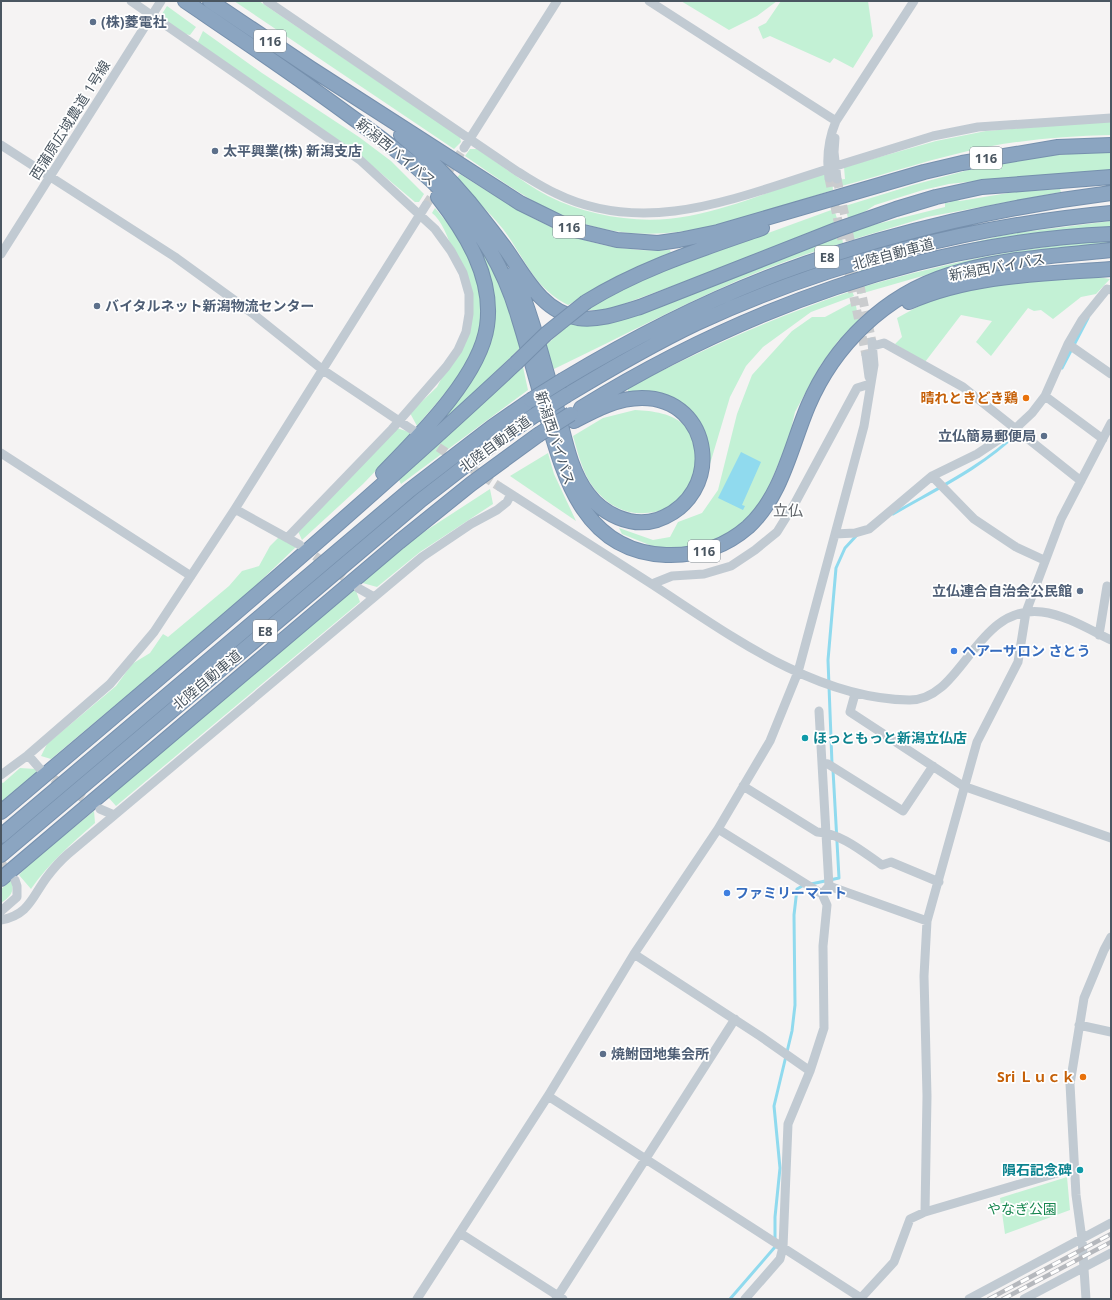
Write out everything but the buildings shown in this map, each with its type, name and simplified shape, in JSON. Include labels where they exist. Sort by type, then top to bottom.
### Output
[{"type":"highway","name":"新潟西バイパス","points":[[184,1],[333,103],[406,159],[454,202],[472,224],[486,245],[510,291],[519,317],[557,453],[578,504],[596,525],[616,541],[628,547],[653,554],[689,554],[723,544],[745,529],[762,511],[772,496],[814,392],[824,374],[850,340],[876,315],[896,301],[930,282],[948,275],[1001,264],[1111,250]]},
{"type":"highway","name":"新潟西バイパス","points":[[211,1],[310,68],[520,203],[575,230],[596,236],[637,242],[679,240],[718,232],[924,172],[1004,154],[1058,147],[1111,145]]},
{"type":"highway","points":[[310,68],[376,114],[412,144],[451,181],[484,221],[532,288],[543,299],[562,312],[577,318],[590,318],[622,313],[836,230],[896,209],[943,196],[982,187],[1111,177]]},
{"type":"highway","points":[[301,550],[412,443],[434,418],[470,368],[483,342],[487,327],[487,295],[478,262],[459,226],[447,208],[406,159]]},
{"type":"highway","points":[[1,812],[301,550],[434,439],[561,322],[586,302],[608,288],[654,268],[864,190]]},
{"type":"highway","name":"北陸自動車道","points":[[1,836],[410,490],[492,427],[531,400],[604,356],[685,313],[800,266],[901,235],[1007,209],[1111,193]]},
{"type":"highway","name":"北陸自動車道","points":[[1,855],[414,505],[501,438],[535,415],[610,369],[697,324],[763,295],[867,260],[969,234],[1025,223],[1111,213]]},
{"type":"highway","points":[[484,221],[512,268],[523,294],[567,447],[579,478],[587,493],[598,505],[611,514],[625,520],[639,522],[653,521],[668,516],[680,509],[697,487],[702,474],[704,460],[701,444],[696,429],[686,417],[673,406],[659,400],[642,398],[626,399],[611,403],[572,418]]},
{"type":"highway","points":[[1,879],[437,510],[539,438],[660,362],[701,342],[784,306],[846,284],[905,267],[966,253],[1032,241],[1111,234]]},
{"type":"highway","points":[[850,340],[892,310],[934,292],[962,284],[1034,275],[1111,269]]},
{"type":"street","points":[[131,1],[360,160],[420,213],[439,234],[463,273],[469,294],[469,314],[466,332],[458,350],[446,367],[392,429],[287,538]]},
{"type":"street","name":"西蒲原広域農道 1号線","points":[[1,254],[161,1]]},
{"type":"street","points":[[267,1],[518,172],[555,194],[588,205],[617,212],[668,213],[705,207],[833,173],[933,136],[978,127],[1111,118]]},
{"type":"street","points":[[464,148],[557,1]]},
{"type":"street","points":[[650,1],[836,121]]},
{"type":"street","points":[[833,173],[829,138],[836,121],[914,1]]},
{"type":"street","points":[[1,145],[50,178],[175,257],[252,313],[323,370],[414,431]]},
{"type":"street","points":[[1,775],[28,755],[110,684],[154,632],[235,509],[426,205]]},
{"type":"street","points":[[835,534],[855,533],[869,529],[932,476],[977,454],[1016,428],[1032,414],[1045,396],[1068,344],[1082,320],[1107,289],[1111,290]]},
{"type":"street","points":[[417,1299],[548,1096],[634,954],[718,829],[770,740],[798,672],[864,426],[874,365],[873,344],[884,343],[963,387],[1081,481]]},
{"type":"street","points":[[1068,344],[1111,374]]},
{"type":"street","points":[[866,355],[870,384]]},
{"type":"street","points":[[652,584],[672,576],[704,574],[731,566],[755,550],[776,532],[795,503],[857,388],[870,384]]},
{"type":"street","points":[[1045,396],[1102,439]]},
{"type":"street","points":[[925,1212],[927,1096],[924,976],[927,920],[939,882],[963,786],[977,742],[1018,662],[1026,612],[1044,560],[1061,519],[1111,423]]},
{"type":"street","points":[[1,453],[191,576]]},
{"type":"street","points":[[932,476],[974,519],[1016,547],[1044,560]]},
{"type":"street","points":[[500,487],[750,648],[798,672],[855,694],[888,699],[912,700],[934,694],[950,678],[985,636],[997,625],[1010,617],[1026,612],[1042,612],[1061,617],[1111,640]]},
{"type":"street","points":[[1,920],[14,917],[24,910],[48,875],[58,864],[374,596],[438,545],[497,510],[506,502],[511,494]]},
{"type":"street","points":[[235,509],[287,538],[301,550]]},
{"type":"street","points":[[1100,634],[1107,586],[1111,588]]},
{"type":"street","points":[[358,588],[374,596]]},
{"type":"street","points":[[855,694],[850,712],[963,786],[1111,838]]},
{"type":"street","points":[[819,711],[829,886],[822,894]]},
{"type":"street","points":[[28,755],[40,770]]},
{"type":"street","points":[[822,763],[828,764],[903,811],[933,766]]},
{"type":"street","points":[[743,786],[817,832],[826,832],[838,836],[882,865],[891,862],[939,882]]},
{"type":"street","points":[[100,809],[114,815]]},
{"type":"street","points":[[718,829],[822,894],[827,905],[823,946],[824,1028],[810,1071],[788,1124],[783,1247],[780,1259],[745,1299]]},
{"type":"street","points":[[1,911],[17,897],[18,892],[15,880]]},
{"type":"street","points":[[829,886],[927,920]]},
{"type":"street","points":[[1086,1299],[1082,1239],[1074,1168],[1070,1084],[1084,998],[1111,937]]},
{"type":"street","points":[[634,954],[735,1019],[810,1071]]},
{"type":"street","points":[[460,1233],[559,1298],[645,1158],[735,1019]]},
{"type":"street","points":[[1079,1025],[1111,1032]]},
{"type":"street","points":[[548,1096],[783,1247],[860,1299],[894,1262],[910,1219],[925,1212],[1074,1168]]},
{"type":"street","points":[[969,1299],[1111,1224]]},
{"type":"street","points":[[1024,1299],[1111,1252]]},
{"type":"green space","points":[[234,1],[259,1],[460,137],[461,142],[454,149]]},
{"type":"green space","points":[[681,1],[777,1],[757,16],[729,30]]},
{"type":"green space","points":[[781,1],[868,1],[873,36],[853,68],[834,58],[830,63],[770,36],[763,39],[758,27],[766,23]]},
{"type":"green space","points":[[167,6],[196,27],[190,35],[177,31],[167,21],[162,14]]},
{"type":"green space","points":[[203,31],[262,73],[359,137],[391,161],[424,194],[419,202],[415,202],[364,159],[197,44]]},
{"type":"green space","points":[[1111,121],[1111,135],[1049,138],[1002,144],[968,151],[838,187],[836,180],[845,179],[844,167],[936,141],[986,131]]},
{"type":"green space","points":[[470,149],[477,149],[548,196],[581,209],[617,217],[653,220],[689,216],[723,208],[824,172],[832,181],[833,190],[727,223],[692,230],[658,234],[623,232],[587,225],[550,210],[528,198],[465,156]]},
{"type":"green space","points":[[1082,153],[1111,153],[1111,173],[985,180],[949,184],[923,190],[875,205],[858,216],[848,218],[845,206],[913,185],[1009,159]]},
{"type":"green space","points":[[460,174],[521,211],[562,232],[583,240],[630,249],[670,250],[672,256],[602,286],[568,305],[546,290],[538,281],[498,222],[455,180]]},
{"type":"green space","points":[[1060,189],[1061,192],[927,217],[851,240],[849,231],[945,207],[945,203],[949,203],[953,199],[960,201],[1014,192]]},
{"type":"green space","points":[[435,208],[460,240],[474,268],[482,298],[481,330],[477,345],[464,368],[452,385],[417,426],[410,413],[437,387],[472,320],[451,247],[439,220],[432,213]]},
{"type":"green space","points":[[834,209],[839,225],[607,310],[587,310],[601,300],[658,273]]},
{"type":"green space","points":[[1111,221],[1111,231],[858,275],[857,271],[1008,234]]},
{"type":"green space","points":[[841,233],[843,243],[768,268],[732,283],[554,369],[545,346],[573,321],[597,322]]},
{"type":"green space","points":[[471,237],[488,262],[502,290],[520,348],[438,428],[436,422],[489,342]]},
{"type":"green space","points":[[1111,241],[1111,246],[957,266],[860,294],[859,288],[921,271],[984,257],[1015,251],[1079,243]]},
{"type":"green space","points":[[1086,275],[1110,279],[1096,294],[1081,297],[1053,319],[1041,310],[1034,311],[1028,308],[991,356],[976,342],[992,321],[961,315],[925,362],[895,344],[902,337],[897,318],[932,299],[979,287]]},
{"type":"green space","points":[[852,291],[854,296],[811,312],[763,347],[746,366],[730,397],[707,474],[704,435],[670,397],[655,392],[628,392],[628,388],[710,347],[766,323]]},
{"type":"green space","points":[[855,301],[859,321],[838,341],[820,366],[795,412],[789,438],[764,498],[745,522],[722,537],[685,549],[657,548],[622,534],[619,528],[653,540],[670,537],[678,522],[702,513],[718,490],[737,414],[752,375],[792,331],[812,317],[825,317]]},
{"type":"green space","points":[[523,367],[528,390],[401,484],[399,480]]},
{"type":"green space","points":[[635,410],[656,412],[681,422],[688,430],[693,444],[695,469],[691,482],[677,501],[667,508],[656,512],[629,512],[605,500],[591,485],[579,458],[573,436],[603,418]]},
{"type":"green space","points":[[397,428],[412,433],[363,484],[302,540],[297,529]]},
{"type":"green space","points":[[548,453],[554,474],[576,521],[510,476]]},
{"type":"green space","points":[[490,489],[493,504],[420,552],[377,587],[359,582],[407,543]]},
{"type":"green space","points":[[280,536],[296,547],[234,606],[51,759],[41,756],[47,744],[116,686],[132,664],[150,653],[163,634],[168,637],[229,586],[242,571],[259,566],[270,546]]},
{"type":"green space","points":[[355,588],[360,602],[116,806],[108,797]]},
{"type":"green space","points":[[20,768],[36,769],[38,773],[1,804],[1,782],[3,783]]},
{"type":"green space","points":[[94,811],[95,823],[53,862],[31,889],[19,875],[29,864]]},
{"type":"green space","points":[[12,880],[13,888],[11,894],[1,903],[1,889]]},
{"type":"green space","name":"やなぎ公園","points":[[1067,1177],[1070,1210],[1005,1234],[1000,1198]]},
{"type":"water","points":[[741,452],[761,462],[742,505],[745,506],[743,510],[718,498]]},
{"type":"waterway","points":[[1062,368],[1088,318]]},
{"type":"waterway","points":[[893,514],[974,467],[1004,445],[1018,432]]},
{"type":"waterway","points":[[832,764],[828,660],[836,568],[845,548],[857,535]]},
{"type":"waterway","points":[[811,884],[839,878],[833,770]]},
{"type":"waterway","points":[[730,1299],[775,1247],[775,1217],[780,1168],[774,1106],[792,1031],[795,1005],[794,915],[797,889],[804,885]]},
{"type":"tunnel","points":[[426,205],[464,148]]},
{"type":"tunnel","points":[[829,178],[866,355]]},
{"type":"tunnel","points":[[837,179],[872,342]]},
{"type":"tunnel","points":[[427,440],[500,487]]},
{"type":"tunnel","points":[[304,548],[356,586]]},
{"type":"tunnel","points":[[42,771],[95,806]]},
{"type":"tunnel","points":[[1,863],[12,876]]},
{"type":"railway","points":[[989,1299],[1111,1234]]},
{"type":"railway","points":[[1003,1299],[1111,1242]]},
{"type":"place","name":"(株)菱電社","points":[[93,22]]},
{"type":"place","name":"太平興業(株) 新潟支店","points":[[215,151]]},
{"type":"place","name":"バイタルネット新潟物流センター","points":[[97,306]]},
{"type":"place","name":"晴れときどき鶏","points":[[1026,398]]},
{"type":"place","name":"立仏簡易郵便局","points":[[1044,436]]},
{"type":"place","name":"立仏連合自治会公民館","points":[[1080,591]]},
{"type":"place","name":"ヘアーサロン さとう","points":[[954,651]]},
{"type":"place","name":"ほっともっと新潟立仏店","points":[[805,738]]},
{"type":"place","name":"ファミリーマート","points":[[727,893]]},
{"type":"place","name":"焼鮒団地集会所","points":[[603,1054]]},
{"type":"place","name":"Sri Ｌｕｃｋ","points":[[1083,1077]]},
{"type":"place","name":"隕石記念碑","points":[[1080,1170]]},
{"type":"district","name":"立仏","points":[[788,511]]}]
